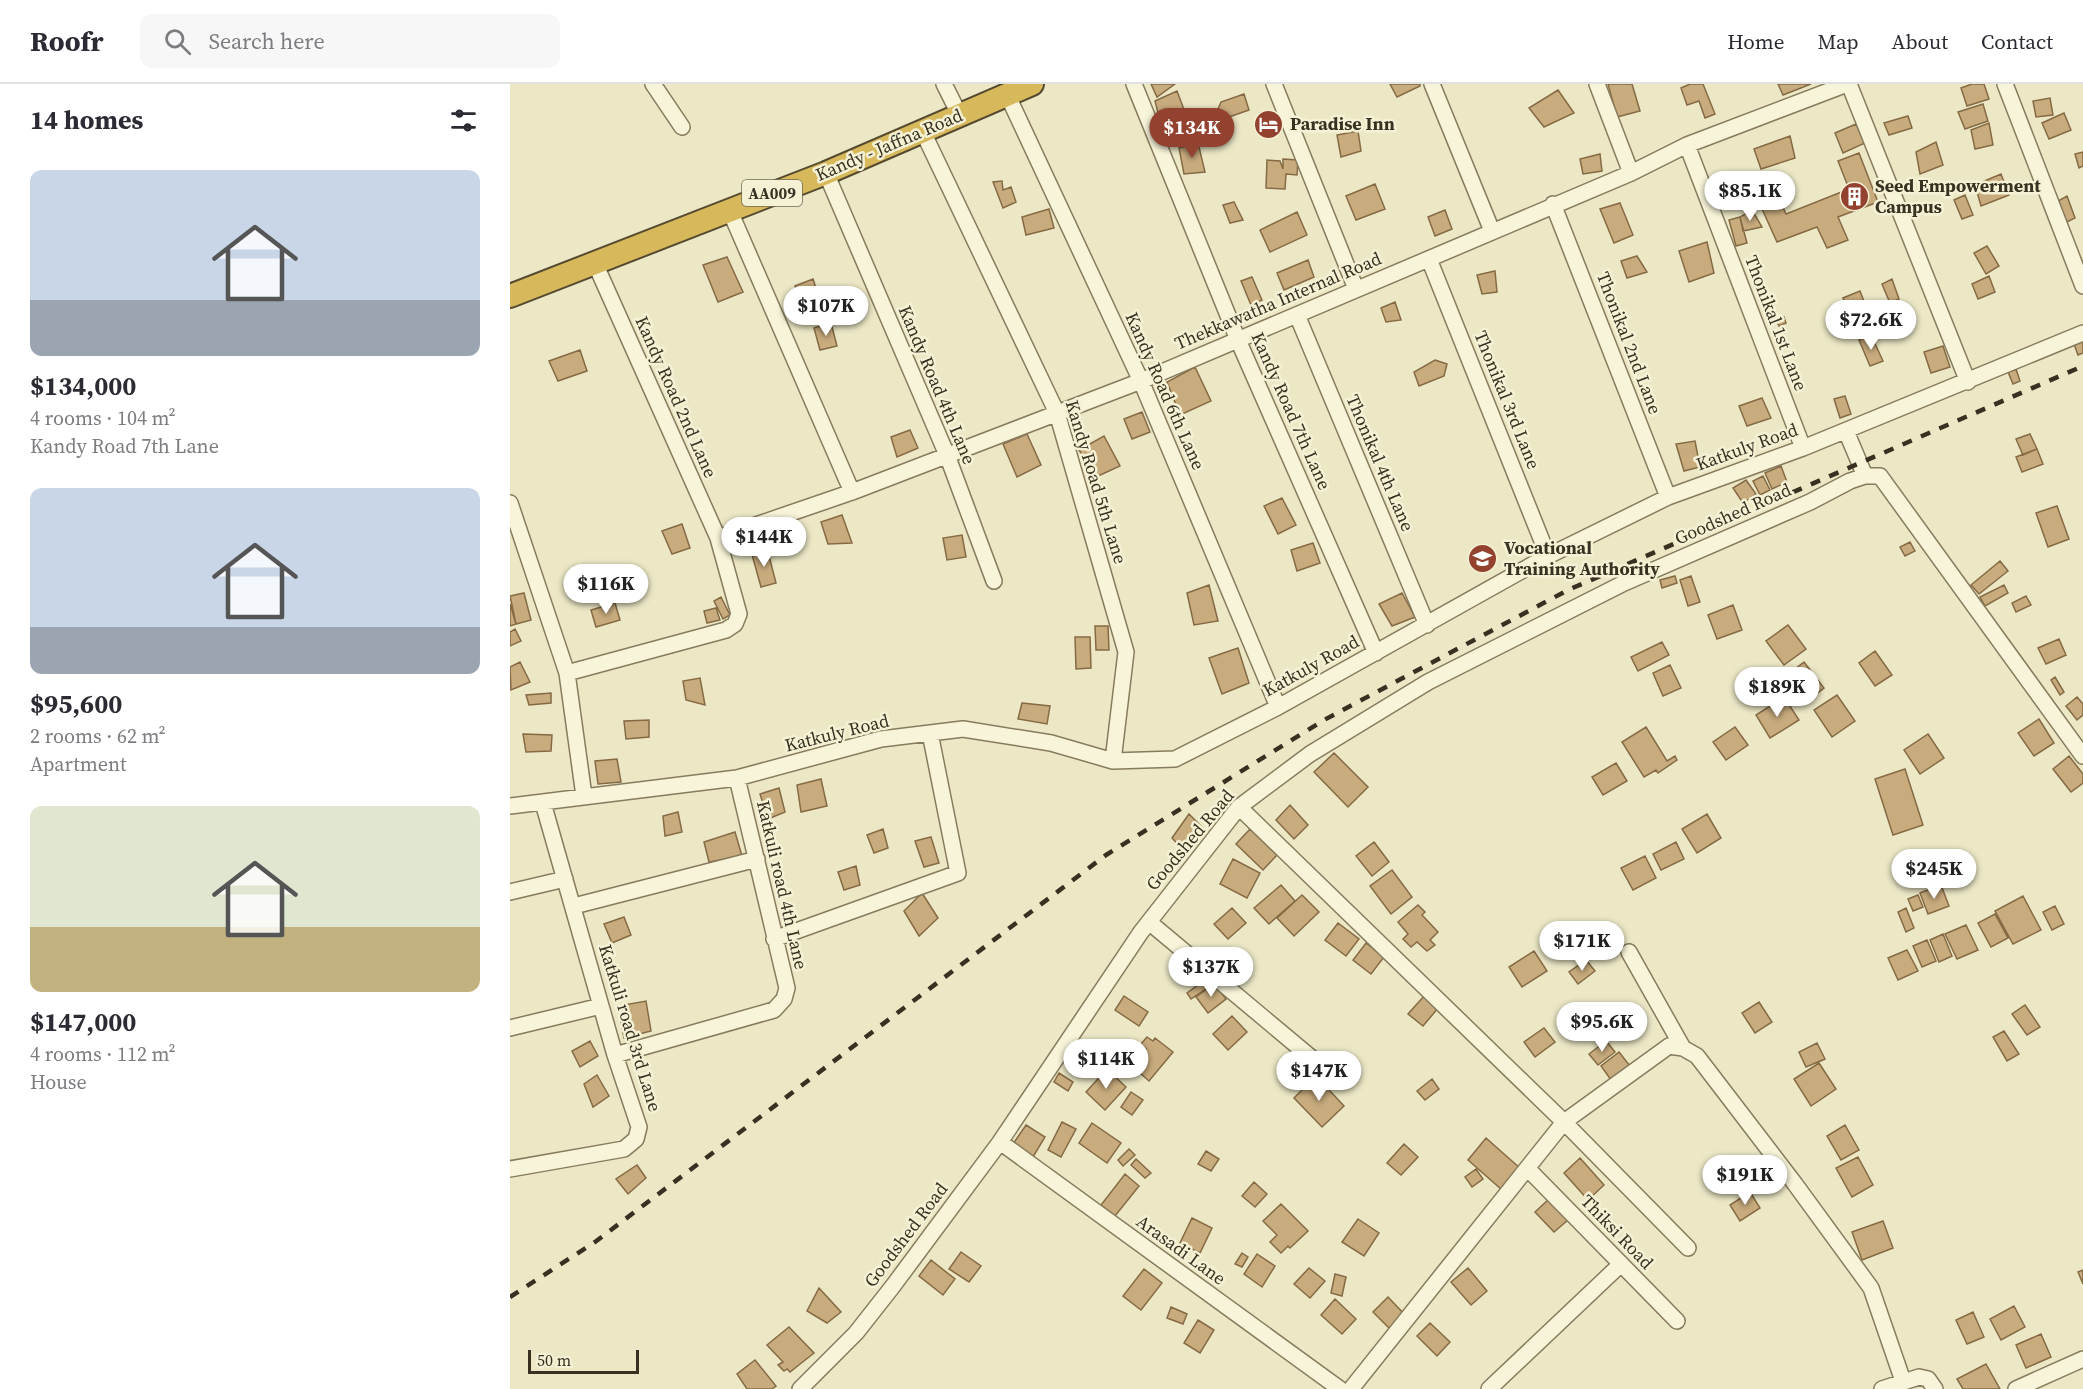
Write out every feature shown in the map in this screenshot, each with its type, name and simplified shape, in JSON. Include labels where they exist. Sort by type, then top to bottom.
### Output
[{"type":"highway","name":"Kandy - Jaffna Road","points":[[510,296],[594,261],[826,173],[1032,84]]},
{"type":"street","points":[[653,84],[682,127]]},
{"type":"street","points":[[944,84],[960,116]]},
{"type":"street","name":"Kandy Road 7th Lane","points":[[1134,84],[1238,340],[1376,653]]},
{"type":"street","points":[[1274,84],[1356,289]]},
{"type":"street","points":[[1432,84],[1492,231]]},
{"type":"street","points":[[1597,84],[1631,173]]},
{"type":"street","points":[[1848,84],[1968,382]]},
{"type":"street","name":"Thekkawatha Internal Road","points":[[718,538],[852,492],[1141,381],[1553,204],[1631,173],[1687,145],[1848,84]]},
{"type":"street","points":[[2004,84],[2083,286]]},
{"type":"street","name":"Kandy Road 6th Lane","points":[[1007,94],[1141,381],[1278,707]]},
{"type":"street","name":"Kandy Road 5th Lane","points":[[923,132],[1057,413],[1126,652],[1113,761]]},
{"type":"street","name":"Thonikal 1st Lane","points":[[1687,145],[1803,448]]},
{"type":"street","name":"Kandy Road 4th Lane","points":[[826,173],[947,455],[994,581]]},
{"type":"street","name":"Thonikal 2nd Lane","points":[[1553,204],[1668,497]]},
{"type":"street","points":[[729,209],[852,492]]},
{"type":"street","name":"Thonikal 3rd Lane","points":[[1429,259],[1548,556]]},
{"type":"street","name":"Kandy Road 2nd Lane","points":[[567,673],[726,630],[735,624],[739,614],[718,538],[594,261]]},
{"type":"street","name":"Thonikal 4th Lane","points":[[1297,315],[1427,626]]},
{"type":"street","name":"Katkuly Road","points":[[510,806],[737,778],[881,740],[963,729],[1051,743],[1113,761],[1175,759],[1278,707],[1427,626],[1548,556],[1668,497],[1803,448],[2083,333]]},
{"type":"street","points":[[1846,430],[1873,476],[2083,756]]},
{"type":"street","name":"Goodshed Road","points":[[800,1389],[856,1333],[1000,1142],[1149,922],[1239,807],[1310,754],[1428,682],[1624,583],[1873,476]]},
{"type":"street","points":[[510,503],[567,673],[584,796]]},
{"type":"street","points":[[774,939],[958,873],[930,733]]},
{"type":"street","name":"Katkuli road 4th Lane","points":[[615,1055],[774,1010],[784,999],[787,988],[737,778]]},
{"type":"street","name":"Katkuli road 3rd Lane","points":[[510,1170],[624,1149],[636,1139],[639,1126],[615,1055],[543,803]]},
{"type":"street","points":[[1239,807],[1564,1122],[1688,1248]]},
{"type":"street","points":[[574,906],[757,859]]},
{"type":"street","points":[[510,892],[565,879]]},
{"type":"street","points":[[1149,922],[1314,1060]]},
{"type":"street","points":[[1629,952],[1683,1048]]},
{"type":"street","points":[[510,1028],[601,1006]]},
{"type":"street","points":[[1351,1389],[1564,1122],[1669,1046],[1683,1048],[1696,1056],[1704,1065],[1795,1184],[1870,1288],[1904,1381]]},
{"type":"street","name":"Arasadi Lane","points":[[1000,1142],[1340,1389]]},
{"type":"street","name":"Thiksi Road","points":[[1528,1169],[1677,1322]]},
{"type":"street","points":[[1489,1389],[1621,1264]]},
{"type":"street","points":[[2016,1389],[2083,1359]]},
{"type":"street","points":[[1882,1389],[1919,1377],[1928,1379],[1935,1389]]},
{"type":"building","points":[[1151,84],[1175,84],[1157,97]]},
{"type":"building","points":[[1390,84],[1420,84],[1420,86],[1397,97]]},
{"type":"building","points":[[1608,84],[1632,84],[1640,111],[1617,117]]},
{"type":"building","points":[[1690,84],[1703,84],[1715,114],[1705,118],[1699,101],[1687,105],[1681,88]]},
{"type":"building","points":[[1778,84],[1811,84],[1783,95]]},
{"type":"building","points":[[1972,84],[1984,84],[1989,99],[1967,106],[1961,88]]},
{"type":"building","points":[[1558,90],[1574,113],[1544,127],[1529,108]]},
{"type":"building","points":[[1177,91],[1194,136],[1166,145],[1155,101]]},
{"type":"building","points":[[1244,94],[1249,110],[1212,123],[1221,102]]},
{"type":"building","points":[[2050,98],[2053,115],[2036,117],[2033,101]]},
{"type":"building","points":[[1983,104],[1988,121],[1965,129],[1958,112]]},
{"type":"building","points":[[2064,113],[2071,130],[2049,139],[2042,123]]},
{"type":"building","points":[[1908,116],[1912,128],[1889,135],[1884,123]]},
{"type":"building","points":[[1989,123],[1993,145],[1975,149],[1971,130]]},
{"type":"building","points":[[1856,124],[1865,143],[1843,153],[1835,133]]},
{"type":"building","points":[[1358,131],[1361,151],[1341,157],[1337,135]]},
{"type":"building","points":[[1790,136],[1795,158],[1761,169],[1754,149]]},
{"type":"building","points":[[1936,142],[1943,165],[1920,174],[1916,152]]},
{"type":"building","points":[[1198,143],[1205,172],[1184,174],[1179,148]]},
{"type":"building","points":[[2083,152],[2083,166],[2079,168],[2075,154]]},
{"type":"building","name":"Seed Empowerment Campus","points":[[1859,153],[1878,202],[1838,217],[1848,240],[1827,248],[1817,227],[1777,242],[1753,189],[1771,181],[1786,214],[1849,189],[1838,161]]},
{"type":"building","points":[[1600,154],[1602,171],[1583,174],[1580,159]]},
{"type":"building","points":[[1283,159],[1298,160],[1297,175],[1286,174],[1285,189],[1266,188],[1267,160],[1280,161],[1283,169]]},
{"type":"building","points":[[2001,174],[2009,195],[1981,206],[1975,185]]},
{"type":"building","points":[[1002,181],[1003,190],[1011,187],[1016,202],[1003,208],[993,182]]},
{"type":"building","points":[[1375,184],[1385,209],[1356,220],[1346,196]]},
{"type":"building","points":[[1965,195],[1973,215],[1962,219],[1954,200]]},
{"type":"building","points":[[2067,196],[2075,218],[2067,222],[2058,201]]},
{"type":"building","points":[[1234,202],[1243,220],[1230,223],[1223,205]]},
{"type":"building","points":[[1620,203],[1633,235],[1614,243],[1600,209]]},
{"type":"building","points":[[1049,209],[1054,228],[1026,235],[1022,217]]},
{"type":"building","points":[[1445,210],[1452,229],[1435,236],[1428,217]]},
{"type":"building","points":[[1752,210],[1762,227],[1743,231],[1740,217]]},
{"type":"building","points":[[1297,212],[1307,235],[1270,252],[1260,230]]},
{"type":"building","points":[[1740,217],[1747,243],[1736,246],[1729,220]]},
{"type":"building","points":[[1707,242],[1714,273],[1689,282],[1679,251]]},
{"type":"building","points":[[1987,246],[1999,266],[1986,274],[1974,253]]},
{"type":"building","points":[[1637,256],[1647,272],[1627,278],[1621,261]]},
{"type":"building","points":[[727,257],[743,292],[718,302],[703,265]]},
{"type":"building","points":[[1308,260],[1314,277],[1284,290],[1277,273]]},
{"type":"building","points":[[1495,271],[1497,292],[1482,294],[1477,275]]},
{"type":"building","points":[[1989,276],[1995,292],[1978,299],[1972,284]]},
{"type":"building","points":[[1252,277],[1262,300],[1251,305],[1241,281]]},
{"type":"building","points":[[813,279],[819,297],[801,302],[795,286]]},
{"type":"building","points":[[1892,279],[1899,299],[1890,303],[1882,284]]},
{"type":"building","points":[[1860,291],[1872,322],[1855,328],[1843,298]]},
{"type":"building","points":[[1395,302],[1401,320],[1386,322],[1381,308]]},
{"type":"building","points":[[1784,317],[1786,323],[1779,326],[1776,320]]},
{"type":"building","points":[[831,323],[837,346],[820,350],[814,328]]},
{"type":"building","points":[[1871,335],[1883,361],[1870,366],[1859,340]]},
{"type":"building","points":[[2083,338],[2083,353],[2078,355],[2074,344]]},
{"type":"building","points":[[1943,346],[1950,367],[1931,373],[1924,352]]},
{"type":"building","points":[[580,350],[587,371],[558,381],[549,361]]},
{"type":"building","points":[[1435,360],[1447,364],[1444,376],[1419,386],[1414,372]]},
{"type":"building","points":[[1195,367],[1211,401],[1180,415],[1167,382]]},
{"type":"building","points":[[2016,369],[2020,381],[2013,384],[2008,372]]},
{"type":"building","points":[[1845,396],[1851,414],[1840,418],[1834,399]]},
{"type":"building","points":[[1762,398],[1771,418],[1747,426],[1739,406]]},
{"type":"building","points":[[1142,412],[1150,432],[1132,439],[1124,419]]},
{"type":"building","points":[[910,430],[918,448],[897,457],[891,437]]},
{"type":"building","points":[[1027,434],[1041,465],[1017,477],[1003,444]]},
{"type":"building","points":[[2030,434],[2037,449],[2023,455],[2016,439]]},
{"type":"building","points":[[1104,436],[1120,466],[1096,477],[1079,450]]},
{"type":"building","points":[[1695,441],[1700,467],[1684,471],[1676,444]]},
{"type":"building","points":[[2037,449],[2043,464],[2022,472],[2016,457]]},
{"type":"building","points":[[1781,466],[1787,482],[1772,489],[1765,473]]},
{"type":"building","points":[[1763,476],[1770,490],[1760,495],[1753,481]]},
{"type":"building","points":[[1746,480],[1756,494],[1743,503],[1733,488]]},
{"type":"building","points":[[1282,498],[1296,525],[1278,534],[1264,506]]},
{"type":"building","points":[[2057,506],[2069,539],[2048,547],[2036,513]]},
{"type":"building","points":[[842,515],[852,543],[828,544],[821,522]]},
{"type":"building","points":[[682,524],[690,548],[672,554],[662,531]]},
{"type":"building","points":[[962,535],[966,557],[947,560],[943,538]]},
{"type":"building","points":[[1910,542],[1915,551],[1905,556],[1900,547]]},
{"type":"building","points":[[1313,543],[1320,563],[1297,571],[1291,550]]},
{"type":"building","points":[[751,551],[768,552],[776,583],[761,587]]},
{"type":"building","points":[[2000,561],[2008,571],[1979,594],[1971,585]]},
{"type":"building","points":[[1675,576],[1677,583],[1662,588],[1660,580]]},
{"type":"building","points":[[1691,576],[1700,602],[1688,606],[1680,580]]},
{"type":"building","points":[[583,580],[587,593],[574,597],[569,585]]},
{"type":"building","points":[[1209,585],[1218,621],[1194,625],[1187,593]]},
{"type":"building","points":[[2004,585],[2008,593],[1985,606],[1980,597]]},
{"type":"building","points":[[524,593],[531,620],[516,624],[510,596]]},
{"type":"building","points":[[1402,593],[1415,617],[1392,626],[1379,604]]},
{"type":"building","points":[[2026,596],[2031,605],[2016,612],[2012,603]]},
{"type":"building","points":[[721,597],[730,615],[723,619],[714,601]]},
{"type":"building","points":[[615,603],[620,620],[596,627],[591,610]]},
{"type":"building","points":[[510,604],[516,624],[510,626]]},
{"type":"building","points":[[1733,605],[1742,630],[1717,639],[1708,615]]},
{"type":"building","points":[[716,608],[720,620],[707,623],[704,611]]},
{"type":"building","points":[[1788,625],[1806,649],[1784,665],[1766,641]]},
{"type":"building","points":[[1095,626],[1108,626],[1109,650],[1096,650]]},
{"type":"building","points":[[515,629],[521,641],[510,646],[510,632]]},
{"type":"building","points":[[1075,637],[1090,637],[1091,668],[1076,669]]},
{"type":"building","points":[[2059,639],[2066,655],[2046,664],[2038,648]]},
{"type":"building","points":[[1662,642],[1669,655],[1638,671],[1631,657]]},
{"type":"building","points":[[1238,648],[1249,683],[1222,694],[1209,658]]},
{"type":"building","points":[[1875,651],[1892,675],[1875,686],[1859,663]]},
{"type":"building","points":[[520,662],[530,682],[511,690],[510,667]]},
{"type":"building","points":[[1804,662],[1824,688],[1805,703],[1785,677]]},
{"type":"building","points":[[1670,665],[1681,688],[1663,696],[1653,673]]},
{"type":"building","points":[[2055,677],[2064,692],[2060,695],[2051,680]]},
{"type":"building","points":[[700,678],[705,705],[686,700],[683,681]]},
{"type":"building","points":[[551,693],[551,703],[529,705],[526,695]]},
{"type":"building","points":[[1837,695],[1855,721],[1832,737],[1814,710]]},
{"type":"building","points":[[1784,697],[1799,720],[1770,738],[1756,715]]},
{"type":"building","points":[[2077,697],[2083,704],[2083,715],[2077,720],[2066,706]]},
{"type":"building","points":[[1022,703],[1050,706],[1047,724],[1018,719]]},
{"type":"building","points":[[2039,719],[2054,743],[2034,756],[2018,733]]},
{"type":"building","points":[[649,720],[649,737],[626,739],[624,721]]},
{"type":"building","points":[[1646,727],[1667,761],[1675,756],[1677,760],[1658,773],[1656,770],[1644,777],[1622,742]]},
{"type":"building","points":[[1735,727],[1748,745],[1726,760],[1713,742]]},
{"type":"building","points":[[523,734],[552,735],[551,751],[526,752]]},
{"type":"building","points":[[1928,734],[1944,758],[1920,774],[1904,750]]},
{"type":"building","points":[[1334,753],[1368,787],[1348,807],[1314,772]]},
{"type":"building","points":[[2069,756],[2083,774],[2083,783],[2071,792],[2053,769]]},
{"type":"building","points":[[617,759],[621,782],[598,784],[595,761]]},
{"type":"building","points":[[1616,763],[1627,781],[1603,795],[1592,777]]},
{"type":"building","points":[[1905,769],[1923,825],[1893,835],[1875,779]]},
{"type":"building","points":[[821,779],[827,806],[801,812],[797,785]]},
{"type":"building","points":[[779,788],[785,812],[768,819],[760,794]]},
{"type":"building","points":[[1290,805],[1308,825],[1294,839],[1276,820]]},
{"type":"building","points":[[678,812],[682,832],[665,836],[663,816]]},
{"type":"building","points":[[1189,814],[1204,829],[1186,853],[1172,838]]},
{"type":"building","points":[[1707,814],[1721,838],[1697,853],[1682,829]]},
{"type":"building","points":[[883,829],[888,848],[874,853],[867,835]]},
{"type":"building","points":[[1250,829],[1277,855],[1263,870],[1236,844]]},
{"type":"building","points":[[735,832],[742,856],[709,862],[704,842]]},
{"type":"building","points":[[931,837],[939,863],[924,867],[915,841]]},
{"type":"building","points":[[1374,842],[1389,862],[1372,876],[1356,856]]},
{"type":"building","points":[[1676,842],[1684,859],[1661,870],[1653,854]]},
{"type":"building","points":[[1645,856],[1656,878],[1633,890],[1621,868]]},
{"type":"building","points":[[1233,859],[1260,873],[1247,898],[1220,884]]},
{"type":"building","points":[[856,866],[860,885],[844,890],[838,872]]},
{"type":"building","points":[[1392,870],[1412,897],[1391,914],[1370,886]]},
{"type":"building","points":[[1281,885],[1295,901],[1269,924],[1254,908]]},
{"type":"building","points":[[1941,885],[1949,906],[1928,914],[1920,893]]},
{"type":"building","points":[[922,893],[938,918],[919,936],[904,911]]},
{"type":"building","points":[[1302,895],[1319,912],[1294,936],[1277,918]]},
{"type":"building","points":[[1918,895],[1923,907],[1913,911],[1908,899]]},
{"type":"building","points":[[2023,896],[2041,930],[2013,944],[1995,911]]},
{"type":"building","points":[[1418,905],[1425,912],[1422,915],[1438,932],[1430,940],[1435,945],[1427,951],[1417,942],[1411,947],[1403,939],[1408,934],[1398,922]]},
{"type":"building","points":[[2055,906],[2064,924],[2052,930],[2043,912]]},
{"type":"building","points":[[1232,908],[1246,923],[1228,939],[1214,924]]},
{"type":"building","points":[[1906,908],[1914,928],[1906,932],[1898,912]]},
{"type":"building","points":[[1995,914],[2008,938],[1991,947],[1978,923]]},
{"type":"building","points":[[624,917],[631,935],[612,943],[604,924]]},
{"type":"building","points":[[1338,923],[1359,939],[1346,956],[1325,940]]},
{"type":"building","points":[[1609,925],[1616,940],[1608,944],[1601,928]]},
{"type":"building","points":[[1966,925],[1978,950],[1957,959],[1945,934]]},
{"type":"building","points":[[1943,934],[1952,956],[1939,962],[1930,940]]},
{"type":"building","points":[[1927,940],[1936,961],[1922,967],[1913,946]]},
{"type":"building","points":[[1366,943],[1384,957],[1371,974],[1353,960]]},
{"type":"building","points":[[1907,950],[1918,971],[1898,980],[1888,958]]},
{"type":"building","points":[[1534,951],[1547,971],[1522,987],[1509,967]]},
{"type":"building","points":[[1586,960],[1595,971],[1578,984],[1569,972]]},
{"type":"building","points":[[1205,980],[1210,986],[1191,999],[1187,993]]},
{"type":"building","points":[[1214,984],[1226,999],[1208,1013],[1196,997]]},
{"type":"building","points":[[1425,995],[1439,1007],[1423,1026],[1408,1014]]},
{"type":"building","points":[[1124,996],[1148,1012],[1139,1026],[1115,1010]]},
{"type":"building","points":[[646,1001],[651,1031],[624,1038],[618,1006]]},
{"type":"building","points":[[1759,1002],[1772,1022],[1755,1033],[1742,1013]]},
{"type":"building","points":[[2025,1005],[2040,1027],[2027,1035],[2012,1014]]},
{"type":"building","points":[[1232,1016],[1247,1032],[1228,1050],[1213,1034]]},
{"type":"building","points":[[1544,1028],[1555,1042],[1535,1057],[1524,1042]]},
{"type":"building","points":[[2004,1031],[2019,1054],[2007,1061],[1993,1037]]},
{"type":"building","points":[[1147,1037],[1153,1041],[1155,1038],[1173,1052],[1149,1081],[1132,1066],[1146,1049],[1141,1044]]},
{"type":"building","points":[[590,1041],[598,1056],[580,1067],[572,1051]]},
{"type":"building","points":[[1606,1041],[1615,1052],[1598,1065],[1589,1054]]},
{"type":"building","points":[[1817,1043],[1825,1059],[1806,1067],[1799,1052]]},
{"type":"building","points":[[1619,1052],[1630,1066],[1611,1080],[1601,1066]]},
{"type":"building","points":[[1819,1063],[1836,1089],[1811,1106],[1794,1079]]},
{"type":"building","points":[[1107,1069],[1126,1087],[1105,1110],[1086,1092]]},
{"type":"building","points":[[1059,1073],[1073,1082],[1068,1091],[1054,1082]]},
{"type":"building","points":[[597,1075],[609,1096],[593,1107],[584,1084]]},
{"type":"building","points":[[1316,1076],[1344,1106],[1322,1127],[1294,1098]]},
{"type":"building","points":[[1432,1079],[1439,1089],[1425,1100],[1417,1091]]},
{"type":"building","points":[[1131,1092],[1143,1100],[1132,1115],[1121,1107]]},
{"type":"building","points":[[1062,1122],[1076,1129],[1061,1157],[1048,1150]]},
{"type":"building","points":[[1092,1123],[1121,1143],[1107,1163],[1079,1143]]},
{"type":"building","points":[[1026,1125],[1045,1137],[1033,1157],[1013,1144]]},
{"type":"building","points":[[1845,1125],[1859,1150],[1841,1160],[1827,1136]]},
{"type":"building","points":[[1486,1138],[1521,1169],[1502,1190],[1468,1160]]},
{"type":"building","points":[[1404,1144],[1418,1157],[1401,1175],[1387,1163]]},
{"type":"building","points":[[1129,1149],[1135,1155],[1123,1166],[1118,1160]]},
{"type":"building","points":[[1206,1151],[1219,1159],[1211,1171],[1198,1164]]},
{"type":"building","points":[[1858,1157],[1873,1185],[1852,1197],[1836,1168]]},
{"type":"building","points":[[1580,1158],[1604,1185],[1588,1200],[1564,1173]]},
{"type":"building","points":[[1136,1159],[1151,1173],[1145,1178],[1131,1165]]},
{"type":"building","points":[[637,1165],[646,1178],[628,1194],[616,1179]]},
{"type":"building","points":[[1476,1169],[1483,1179],[1472,1187],[1465,1177]]},
{"type":"building","points":[[1125,1174],[1139,1186],[1115,1216],[1101,1205]]},
{"type":"building","points":[[1254,1182],[1267,1194],[1255,1207],[1242,1196]]},
{"type":"building","points":[[1750,1192],[1760,1208],[1740,1221],[1730,1205]]},
{"type":"building","points":[[1549,1199],[1568,1220],[1554,1232],[1535,1212]]},
{"type":"building","points":[[1281,1204],[1308,1231],[1290,1248],[1288,1246],[1281,1253],[1270,1242],[1277,1235],[1263,1221]]},
{"type":"building","points":[[1192,1218],[1212,1228],[1200,1253],[1180,1243]]},
{"type":"building","points":[[1358,1219],[1379,1233],[1364,1256],[1342,1242]]},
{"type":"building","points":[[1883,1221],[1893,1248],[1862,1260],[1852,1232]]},
{"type":"building","points":[[961,1252],[981,1266],[969,1282],[949,1269]]},
{"type":"building","points":[[1242,1253],[1248,1257],[1242,1267],[1235,1264]]},
{"type":"building","points":[[1257,1254],[1275,1266],[1262,1287],[1244,1274]]},
{"type":"building","points":[[931,1260],[955,1279],[943,1295],[919,1276]]},
{"type":"building","points":[[1309,1268],[1325,1281],[1310,1298],[1294,1284]]},
{"type":"building","points":[[1468,1268],[1487,1291],[1471,1305],[1451,1282]]},
{"type":"building","points":[[1144,1269],[1162,1283],[1141,1310],[1123,1296]]},
{"type":"building","points":[[2083,1270],[2083,1284],[2078,1272]]},
{"type":"building","points":[[1335,1274],[1346,1277],[1342,1296],[1331,1293]]},
{"type":"building","points":[[819,1288],[841,1312],[827,1323],[807,1311]]},
{"type":"building","points":[[1388,1297],[1407,1317],[1392,1331],[1373,1312]]},
{"type":"building","points":[[1335,1299],[1356,1319],[1342,1334],[1321,1315]]},
{"type":"building","points":[[2014,1306],[2025,1327],[2001,1340],[1990,1319]]},
{"type":"building","points":[[1171,1307],[1187,1314],[1183,1324],[1167,1318]]},
{"type":"building","points":[[1973,1312],[1984,1337],[1967,1344],[1956,1320]]},
{"type":"building","points":[[1198,1320],[1214,1330],[1200,1353],[1184,1343]]},
{"type":"building","points":[[1430,1323],[1450,1342],[1437,1356],[1417,1336]]},
{"type":"building","points":[[789,1327],[814,1353],[790,1372],[787,1369],[784,1371],[778,1365],[783,1362],[767,1345]]},
{"type":"building","points":[[2041,1334],[2051,1357],[2026,1368],[2016,1345]]},
{"type":"building","points":[[755,1360],[776,1386],[772,1389],[747,1389],[737,1374]]},
{"type":"building","points":[[1986,1364],[2000,1389],[1963,1389],[1957,1379]]},
{"type":"railway","points":[[510,1297],[595,1242],[1106,855],[1324,720],[1568,590],[2083,366]]},
{"type":"place","name":"Paradise Inn","points":[[1269,124]]},
{"type":"place","name":"Seed Empowerment Campus","points":[[1854,196]]},
{"type":"place","name":"Vocational Training Authority","points":[[1483,558]]}]
